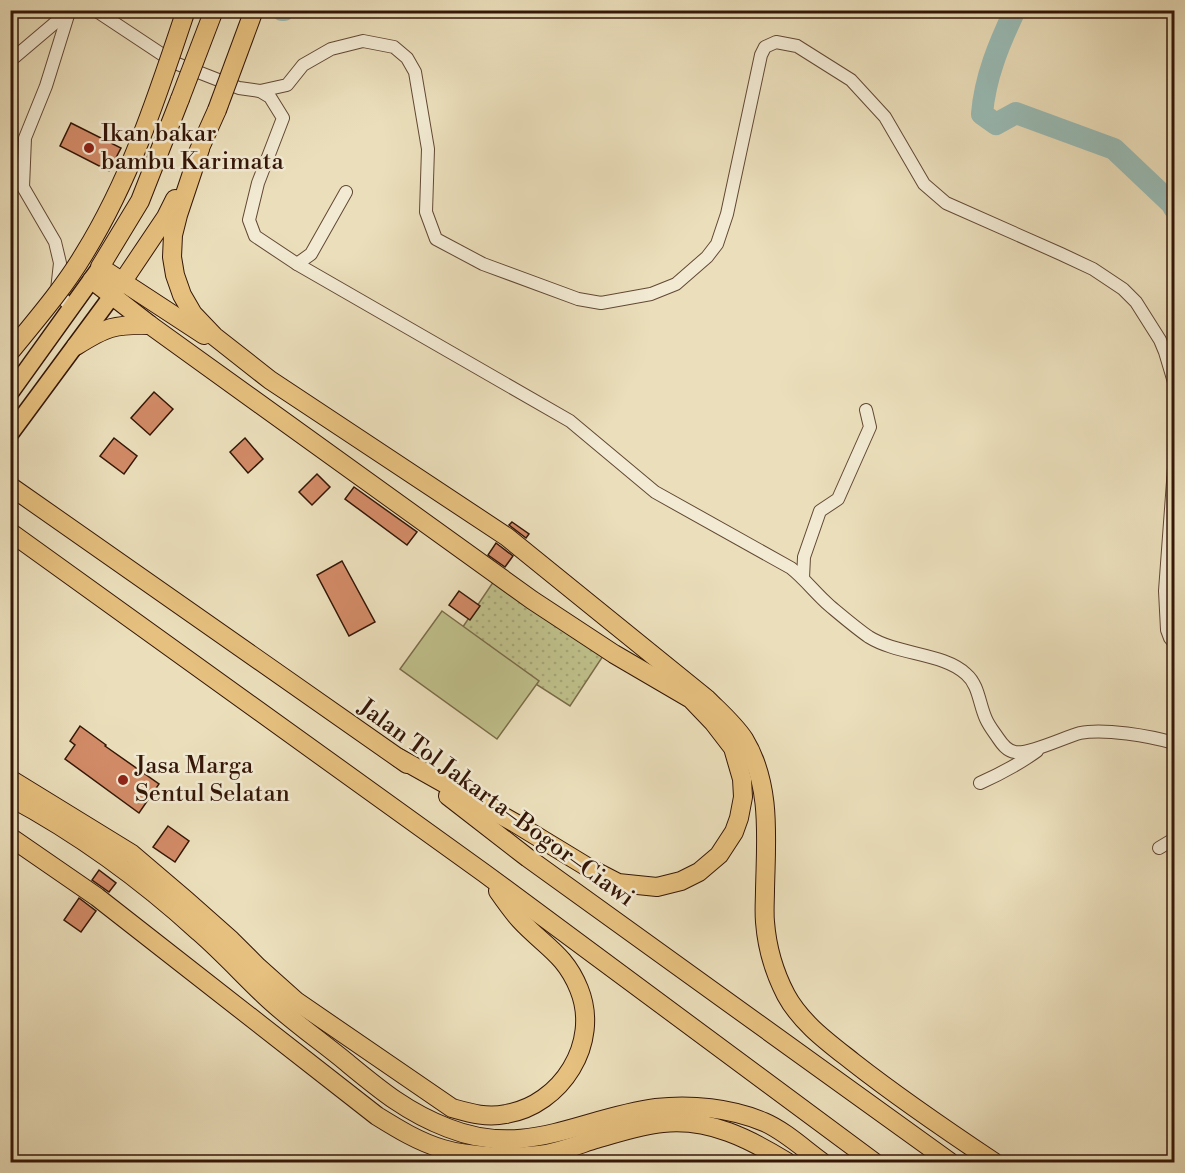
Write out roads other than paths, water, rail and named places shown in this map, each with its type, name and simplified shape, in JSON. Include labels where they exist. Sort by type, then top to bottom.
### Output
[{"type":"highway","points":[[10,352],[59,292],[85,253],[122,185],[152,113],[186,10]]},
{"type":"highway","points":[[214,10],[140,201],[96,274],[270,380],[507,537],[707,699],[730,721],[744,740],[755,762],[763,788],[766,815],[765,920],[768,946],[775,971],[788,998],[804,1020],[891,1092],[994,1162]]},
{"type":"highway","points":[[118,289],[166,217],[200,149],[254,10]]},
{"type":"highway","points":[[200,149],[173,235],[172,257],[175,275],[182,295],[193,314],[214,336],[270,380]]},
{"type":"highway","points":[[118,289],[150,324],[532,600],[614,654],[690,699],[713,722],[733,748],[742,779],[739,818],[734,832],[719,855],[699,872],[681,881],[657,887],[618,883],[399,758]]},
{"type":"highway","points":[[76,346],[108,328],[130,324],[150,324]]},
{"type":"highway","name":"Jalan Tol Jakarta–Bogor–Ciawi","points":[[10,486],[399,758],[528,858],[950,1162]]},
{"type":"highway","points":[[10,532],[484,873],[874,1162]]},
{"type":"highway","points":[[10,779],[132,854],[296,1000],[452,1108],[476,1115],[490,1116],[531,1107],[561,1084],[573,1067],[580,1050],[585,1025],[580,991],[569,968],[554,950],[521,921],[484,873]]},
{"type":"highway","points":[[10,796],[58,823],[134,877],[200,933],[265,996],[391,1098],[429,1121],[477,1137],[506,1140],[538,1137],[656,1108],[683,1106],[712,1108],[747,1117],[779,1130],[822,1162]]},
{"type":"highway","points":[[10,837],[97,897],[377,1116],[410,1136],[444,1149],[474,1154],[540,1155],[634,1129],[664,1123],[691,1123],[717,1128],[746,1138],[787,1162]]},
{"type":"main road","points":[[10,393],[96,274]]},
{"type":"main road","points":[[10,434],[118,289]]},
{"type":"street","points":[[95,10],[175,63],[239,88],[260,91],[287,85],[303,65],[331,49],[363,41],[394,47],[407,58],[415,72],[428,149],[426,212],[436,239],[483,264],[578,299],[601,303],[651,294],[675,284],[707,257],[717,244],[727,214],[761,55],[765,47],[776,42],[797,46],[851,80],[885,117],[924,184],[946,203],[1093,269],[1123,289],[1136,302],[1160,340],[1174,382]]},
{"type":"street","points":[[10,61],[69,11]]},
{"type":"street","points":[[69,11],[46,86],[25,138],[23,187],[55,242],[60,263],[57,290],[72,308]]},
{"type":"street","points":[[260,91],[270,98],[283,118],[258,183],[249,220],[255,236],[297,264],[570,421],[655,492],[791,568],[830,606],[869,636],[890,647],[950,664],[965,672],[972,680],[986,721],[1001,743],[1011,751],[1019,753],[1072,736],[1095,732],[1157,738],[1174,743]]},
{"type":"street","points":[[297,264],[311,254],[346,192]]},
{"type":"street","points":[[803,578],[804,557],[820,511],[838,499],[870,427],[866,410]]},
{"type":"street","points":[[1174,468],[1166,591],[1167,630],[1174,643]]},
{"type":"street","points":[[980,783],[1024,760],[1045,745]]},
{"type":"street","points":[[1159,848],[1174,839]]},
{"type":"waterway","points":[[1015,10],[994,61],[986,87],[982,114],[996,124],[1016,113],[1114,149],[1174,208]]},
{"type":"place","name":"Ikan bakar bambu Karimata","points":[[89,148]]},
{"type":"place","name":"Jasa Marga Sentul Selatan","points":[[123,780]]}]
